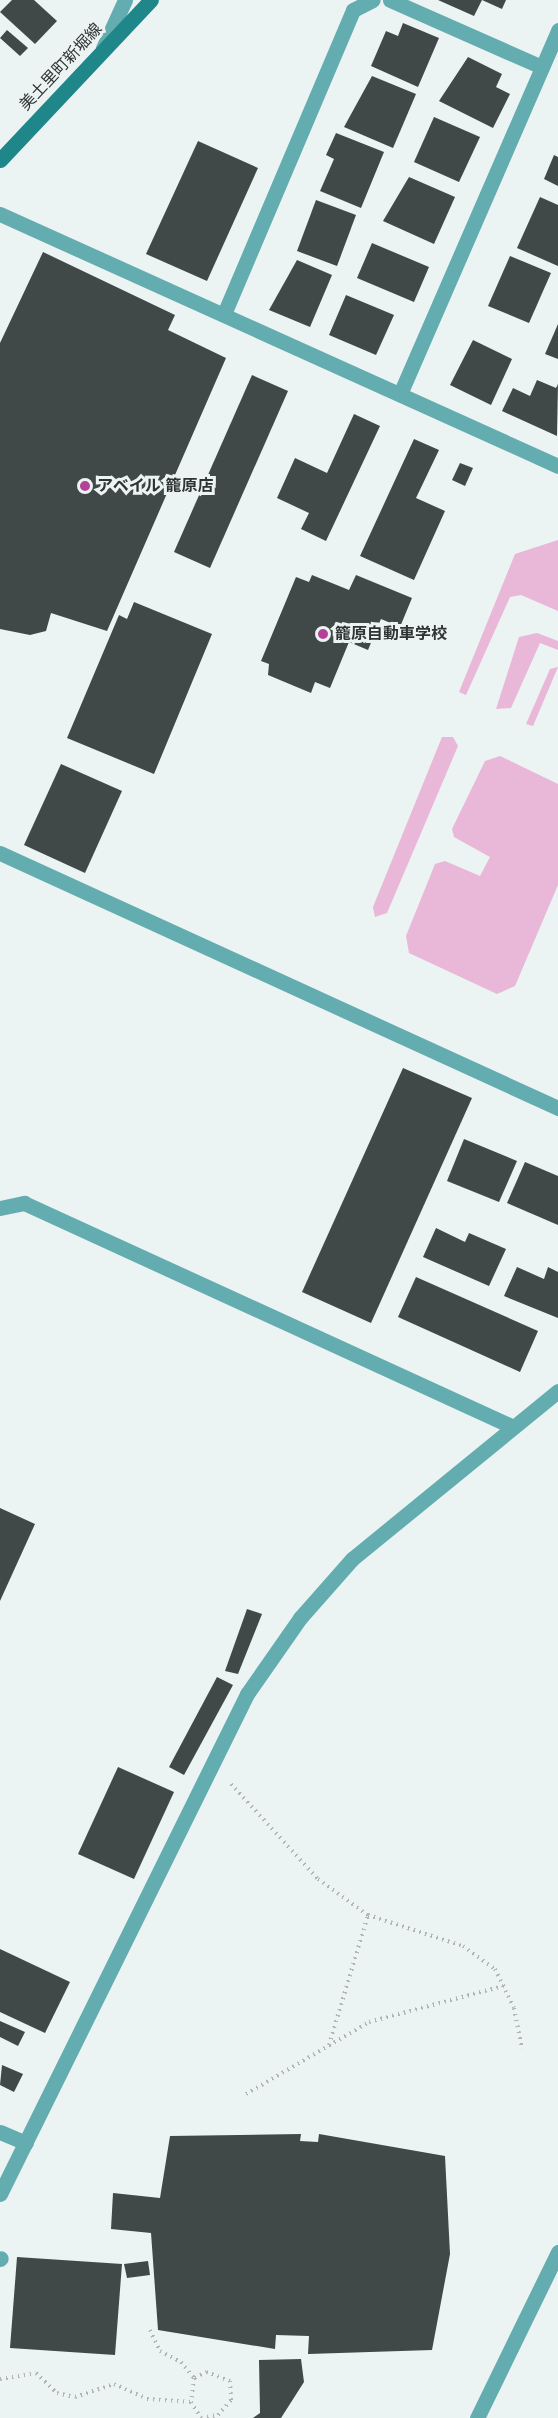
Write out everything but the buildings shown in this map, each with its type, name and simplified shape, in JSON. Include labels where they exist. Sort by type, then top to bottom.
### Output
[{"type":"main road","name":"美土里町新堀線","points":[[0,160],[103,48],[151,0]]},
{"type":"street","points":[[103,48],[125,0]]},
{"type":"street","points":[[224,314],[353,10],[373,0]]},
{"type":"street","points":[[390,0],[542,67]]},
{"type":"street","points":[[400,394],[558,30]]},
{"type":"street","points":[[0,214],[558,466]]},
{"type":"street","points":[[0,853],[558,1108]]},
{"type":"street","points":[[0,1208],[24,1203],[511,1426]]},
{"type":"street","points":[[0,2194],[247,1694],[300,1618],[352,1559],[511,1426],[558,1391]]},
{"type":"street","points":[[0,2132],[26,2143]]},
{"type":"street","points":[[477,2418],[558,2252]]},
{"type":"path","points":[[225,1777],[318,1879],[368,1915],[463,1946],[495,1969],[503,1986],[522,2049]]},
{"type":"path","points":[[328,2046],[368,1915]]},
{"type":"path","points":[[246,2094],[369,2022],[503,1986]]},
{"type":"path","points":[[150,2330],[160,2350],[181,2362],[194,2378],[191,2402],[201,2418],[218,2415],[231,2400],[231,2381],[207,2372],[194,2378]]},
{"type":"path","points":[[0,2379],[36,2373],[57,2393],[75,2397],[114,2384],[147,2399],[191,2402]]},
{"type":"shaded area","points":[[558,540],[558,611],[521,595],[510,597],[466,695],[459,692],[515,554]]},
{"type":"shaded area","points":[[537,633],[558,641],[558,650],[540,643],[511,708],[496,709],[519,637]]},
{"type":"shaded area","points":[[558,667],[533,726],[526,724],[550,669]]},
{"type":"shaded area","points":[[442,737],[453,737],[458,746],[387,913],[375,917],[373,907]]},
{"type":"shaded area","points":[[500,756],[558,784],[558,885],[515,986],[497,994],[409,953],[406,936],[435,864],[445,861],[480,876],[490,857],[454,837],[452,829],[485,761]]},
{"type":"place","name":"アベイル 籠原店","points":[[85,486]]},
{"type":"place","name":"籠原自動車学校","points":[[323,634]]}]
